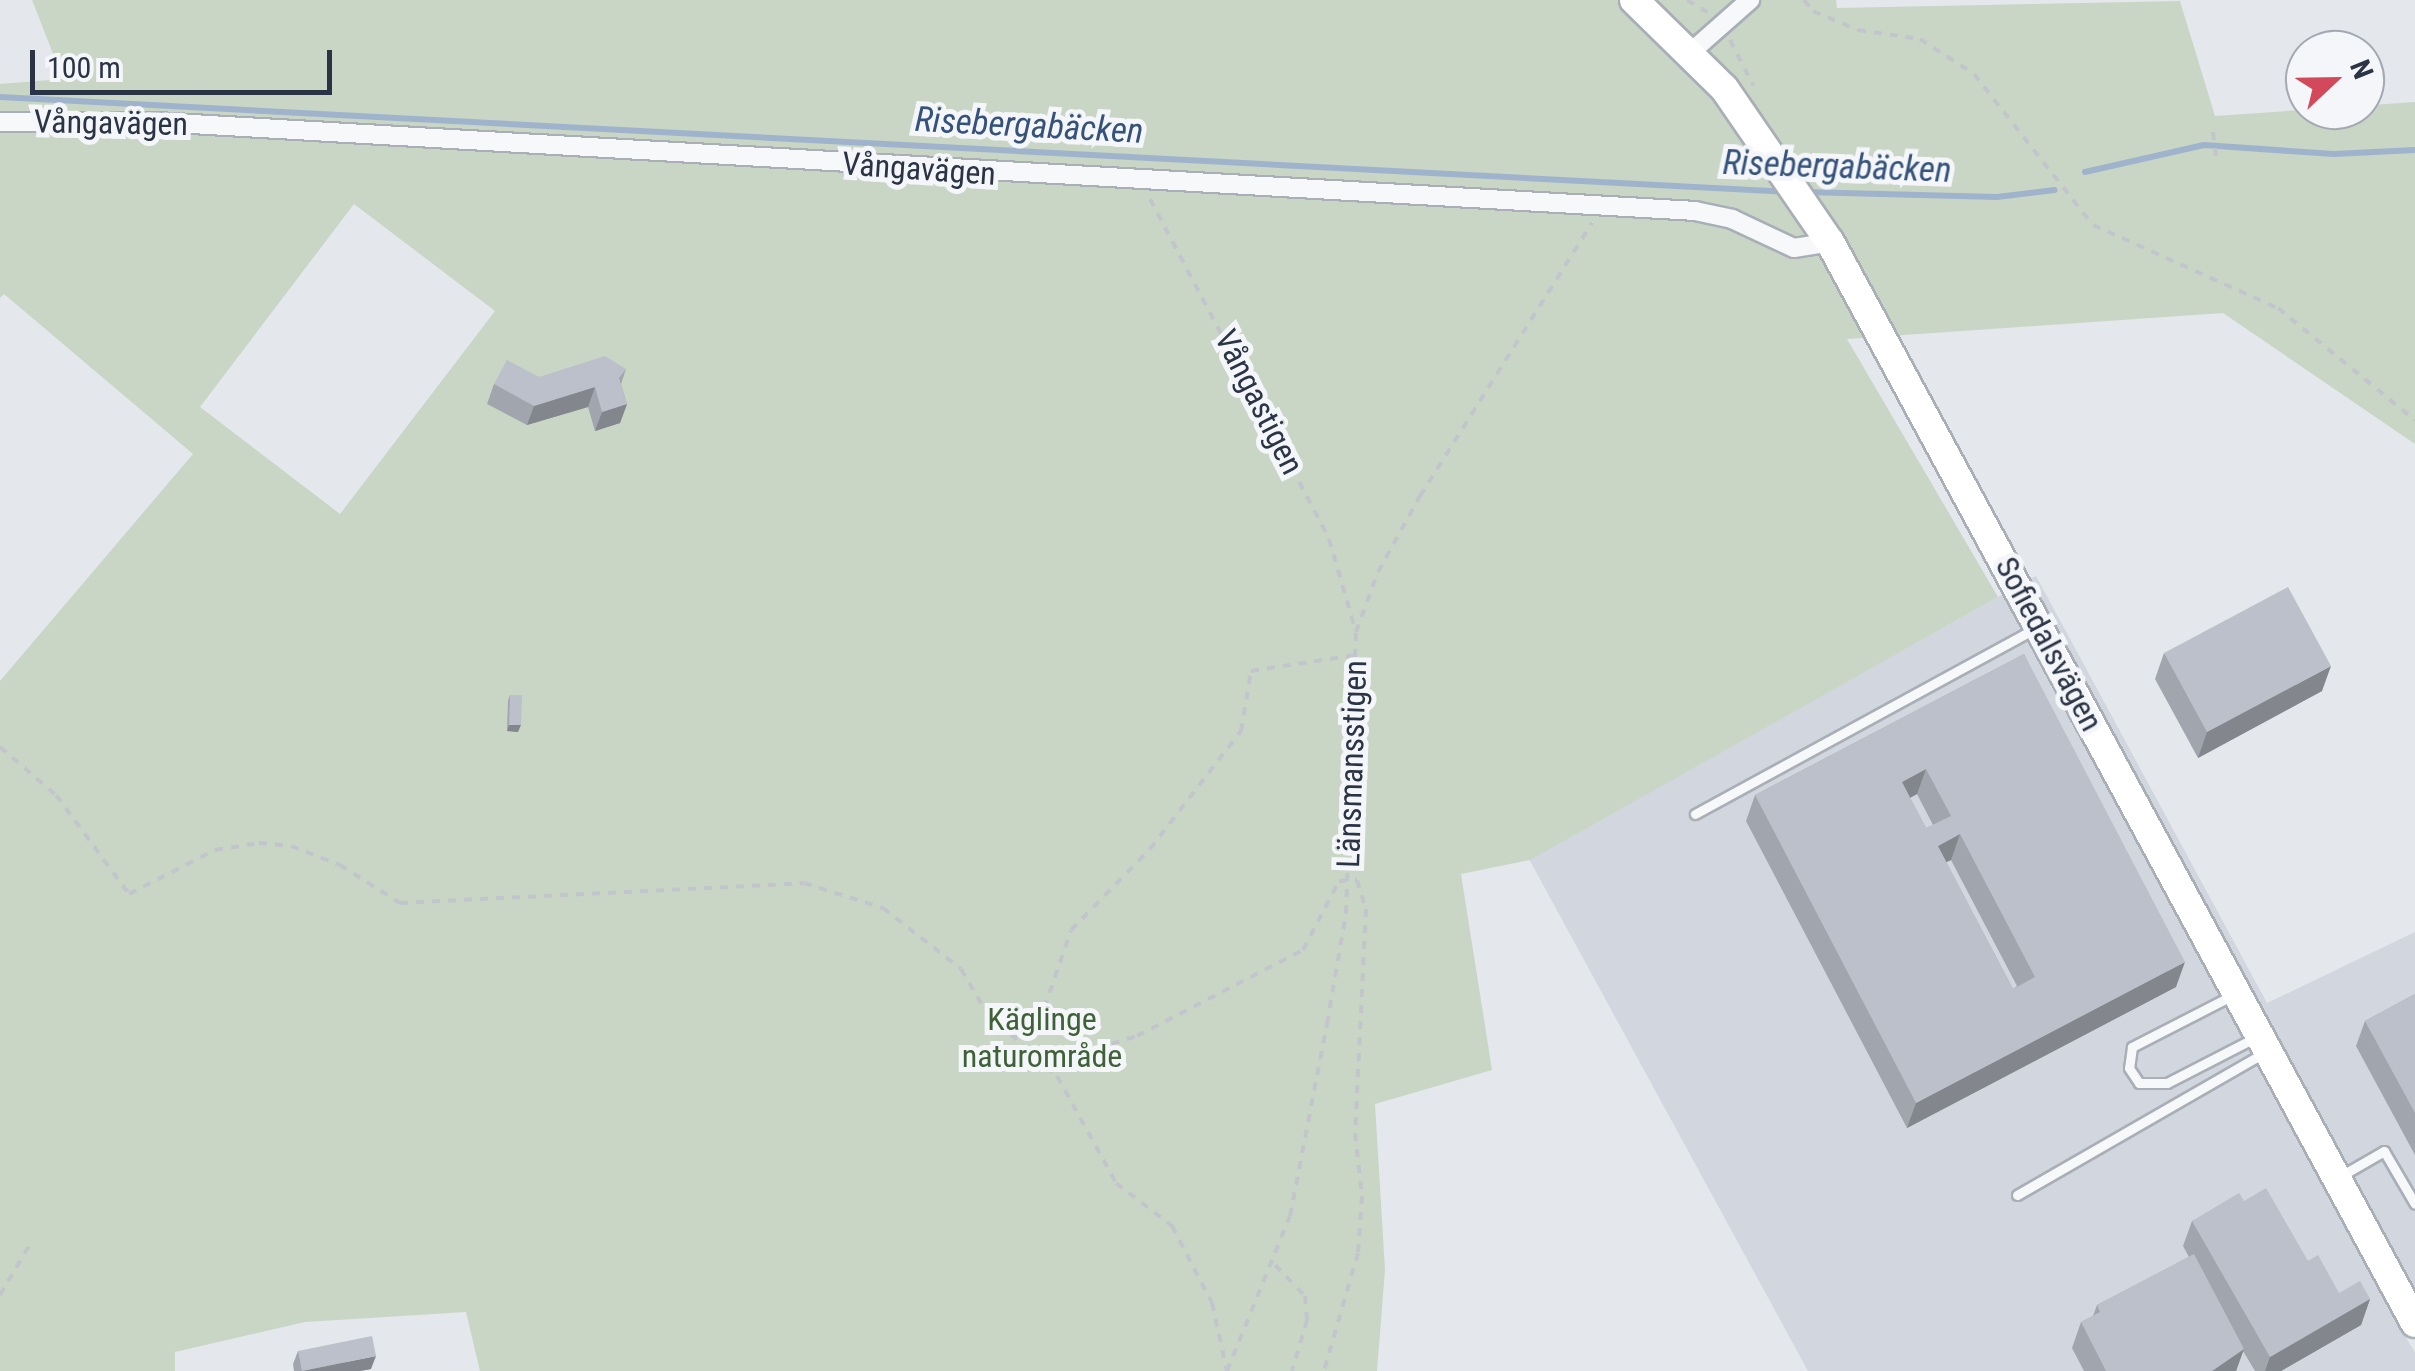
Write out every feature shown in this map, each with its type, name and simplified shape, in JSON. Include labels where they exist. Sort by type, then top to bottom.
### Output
[{"type":"main road","name":"Sofiedalsvägen","points":[[1634,0],[1691,52],[1780,162],[1826,234],[2415,1323]]},
{"type":"street","points":[[1691,52],[1750,0]]},
{"type":"street","name":"Vångavägen","points":[[0,122],[157,122],[1141,183],[1713,212],[1794,248],[1826,234]]},
{"type":"lane","points":[[1695,814],[2040,626]]},
{"type":"lane","points":[[2237,992],[2132,1048],[2128,1068],[2140,1083],[2167,1083],[2264,1043]]},
{"type":"lane","points":[[2018,1195],[2264,1043]]},
{"type":"lane","points":[[2337,1178],[2384,1152],[2415,1204]]},
{"type":"path","points":[[1687,0],[1720,26],[1740,54],[1758,99]]},
{"type":"path","points":[[1804,0],[1813,11],[1858,30],[1920,39],[1974,74],[2093,225],[2278,308],[2415,420]]},
{"type":"path","points":[[2213,132],[2216,156]]},
{"type":"path","name":"Vångastigen","points":[[1141,183],[1329,538],[1356,632]]},
{"type":"path","name":"Länsmansstigen","points":[[1227,1371],[1274,1264],[1290,1216],[1328,1024],[1348,877],[1356,632],[1378,572],[1420,496],[1602,207]]},
{"type":"path","points":[[1014,1036],[1039,1024],[1071,930],[1150,850],[1241,731],[1251,671],[1356,655]]},
{"type":"path","points":[[0,747],[56,795],[130,894],[215,850],[259,842],[291,846],[340,865],[400,903],[804,883],[883,908],[924,935],[961,969],[988,1013],[1037,1053],[1057,1076],[1116,1183],[1172,1226],[1212,1303],[1227,1371]]},
{"type":"path","points":[[1037,1053],[1081,1053],[1137,1036],[1303,950],[1316,916],[1348,877],[1365,893],[1355,1133],[1362,1196],[1358,1252],[1324,1371]]},
{"type":"path","points":[[0,1296],[30,1244]]},
{"type":"path","points":[[1274,1264],[1305,1296],[1307,1320],[1292,1371]]},
{"type":"shaded area","points":[[2036,576],[2267,1003],[2415,932],[2415,1298],[2388,1309],[2415,1352],[2415,1371],[1808,1371],[1529,859]]},
{"type":"green space","name":"Käglinge naturområde","points":[[32,0],[1836,0],[1837,8],[2180,1],[2215,116],[2285,111],[2285,130],[2385,130],[2385,104],[2415,102],[2415,444],[2223,313],[1847,339],[1998,597],[1530,860],[1461,874],[1492,1070],[1375,1104],[1385,1270],[1377,1371],[480,1371],[466,1312],[305,1322],[175,1352],[175,1371],[0,1371],[0,681],[193,454],[4,294],[0,298],[0,84],[63,79]],"holes":[[[354,204],[495,311],[340,514],[200,407]]]},
{"type":"building","points":[[605,356],[626,369],[619,378],[627,404],[602,412],[595,387],[534,406],[494,384],[507,360],[539,377]]},
{"type":"building","points":[[2288,587],[2331,666],[2207,732],[2164,653]]},
{"type":"building","points":[[2024,654],[2185,962],[1916,1103],[1755,795]],"holes":[[[1926,769],[1951,816],[1926,828],[1902,782]],[[1960,834],[2035,977],[2013,989],[1938,846]]]},
{"type":"building","points":[[510,695],[522,695],[521,725],[509,725]]},
{"type":"building","points":[[2415,994],[2415,1113],[2365,1021]]},
{"type":"building","points":[[2266,1188],[2308,1261],[2318,1255],[2339,1293],[2360,1281],[2370,1299],[2270,1357],[2192,1221],[2239,1193],[2244,1201]]},
{"type":"building","points":[[2194,1254],[2244,1349],[2212,1371],[2106,1371],[2081,1322],[2100,1312],[2097,1305]]},
{"type":"building","points":[[372,1336],[376,1356],[302,1371],[298,1351]]},
{"type":"waterway","name":"Risebergabäcken","points":[[0,97],[1786,192]]},
{"type":"waterway","name":"Risebergabäcken","points":[[2085,172],[2204,145],[2334,154],[2415,150]]},
{"type":"waterway","name":"Risebergabäcken","points":[[1804,192],[1997,197],[2055,190]]}]
